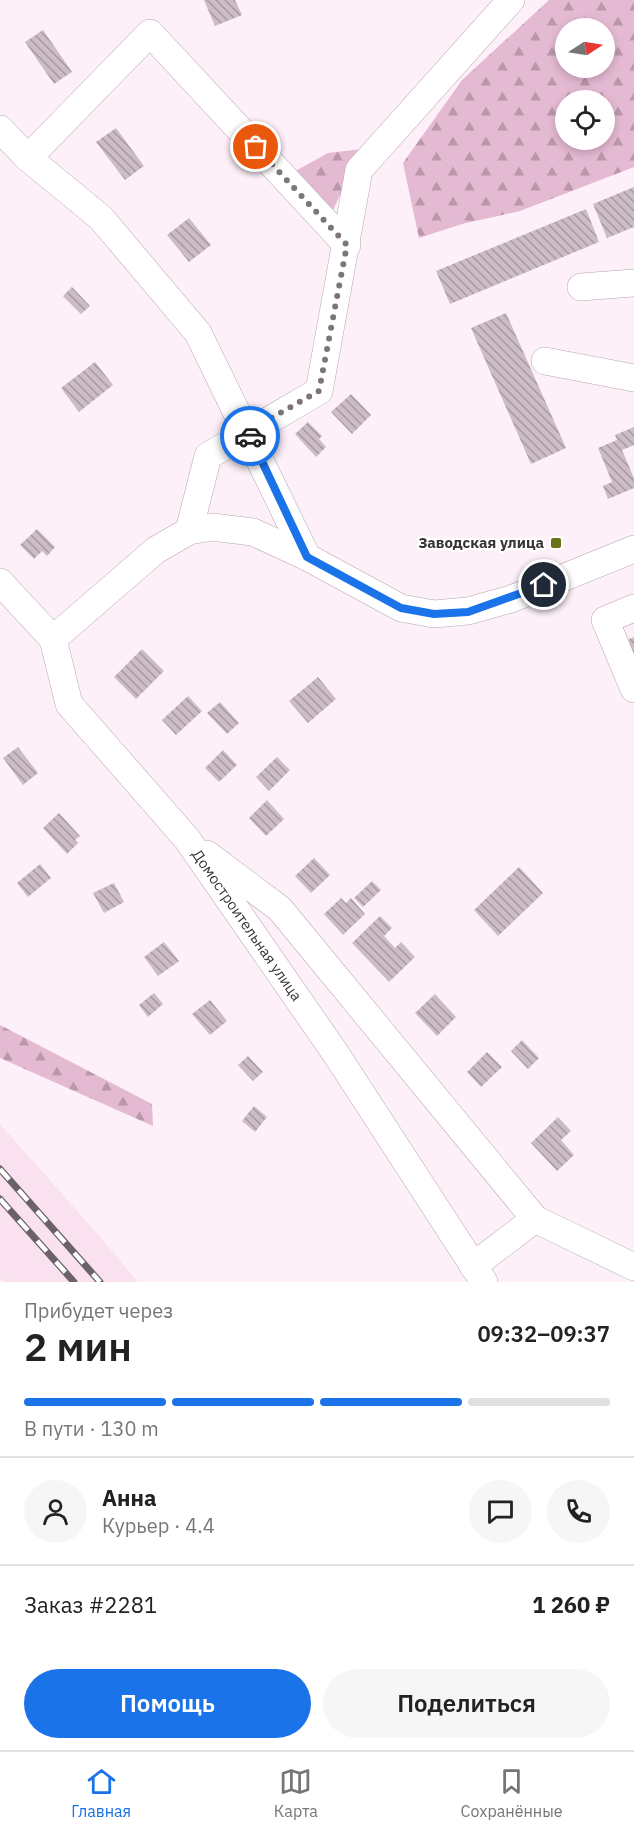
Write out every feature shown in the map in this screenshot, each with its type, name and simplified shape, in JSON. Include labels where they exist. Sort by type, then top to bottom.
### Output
[{"type":"street","points":[[189,531],[208,456],[319,391],[359,170],[511,0]]},
{"type":"street","points":[[28,158],[150,33],[347,245]]},
{"type":"street","points":[[0,129],[28,158],[101,218],[198,333],[248,431],[307,557]]},
{"type":"street","points":[[581,287],[634,283]]},
{"type":"street","points":[[545,361],[634,378]]},
{"type":"street","points":[[53,639],[156,550],[189,531],[212,527],[253,532],[307,557],[401,608],[434,614],[468,612],[511,599],[634,549]]},
{"type":"street","name":"Домостроительная улица","points":[[0,582],[53,639],[69,704],[187,839],[336,1054],[479,1274]]},
{"type":"street","points":[[634,608],[605,620],[634,689]]},
{"type":"street","points":[[187,839],[280,909],[535,1219],[634,1267]]},
{"type":"street","points":[[479,1274],[535,1219]]},
{"type":"shaded area","points":[[0,1124],[138,1282],[4,1282],[0,1278]]},
{"type":"green space","points":[[549,0],[634,0],[634,167],[520,211],[462,224],[419,238],[403,163],[462,80]]},
{"type":"green space","points":[[362,149],[333,210],[292,173],[328,153]]},
{"type":"green space","points":[[0,1025],[152,1104],[153,1126],[0,1058]]},
{"type":"building","points":[[204,0],[235,0],[242,15],[215,26]]},
{"type":"building","points":[[43,30],[72,72],[54,84],[25,42]]},
{"type":"building","points":[[116,128],[144,166],[125,180],[96,142]]},
{"type":"building","points":[[634,187],[634,227],[607,238],[593,204]]},
{"type":"building","points":[[586,209],[599,242],[450,304],[436,271]]},
{"type":"building","points":[[189,218],[211,245],[189,262],[167,235]]},
{"type":"building","points":[[72,287],[90,306],[81,314],[63,296]]},
{"type":"building","points":[[506,313],[566,448],[531,464],[471,328]]},
{"type":"building","points":[[95,362],[113,385],[79,412],[61,388]]},
{"type":"building","points":[[351,394],[371,415],[352,434],[331,412]]},
{"type":"building","points":[[308,422],[322,436],[319,439],[326,447],[316,457],[295,434]]},
{"type":"building","points":[[634,427],[634,445],[622,450],[634,478],[634,488],[608,499],[603,486],[612,482],[598,448],[617,440],[615,435]]},
{"type":"building","points":[[37,529],[55,547],[47,556],[42,551],[34,559],[20,545]]},
{"type":"building","points":[[634,637],[634,675],[621,643]]},
{"type":"building","points":[[142,649],[164,671],[136,699],[114,677]]},
{"type":"building","points":[[318,677],[336,699],[308,723],[289,701]]},
{"type":"building","points":[[188,696],[202,711],[176,735],[162,720]]},
{"type":"building","points":[[220,702],[239,723],[227,734],[207,713]]},
{"type":"building","points":[[18,747],[38,773],[23,785],[3,758]]},
{"type":"building","points":[[223,750],[237,765],[219,782],[205,768]]},
{"type":"building","points":[[277,757],[290,770],[269,791],[256,777]]},
{"type":"building","points":[[267,800],[284,819],[266,836],[249,818]]},
{"type":"building","points":[[59,813],[80,836],[75,840],[78,843],[67,854],[43,828]]},
{"type":"building","points":[[314,858],[330,875],[311,893],[295,876]]},
{"type":"building","points":[[40,864],[51,878],[28,897],[17,883]]},
{"type":"building","points":[[519,867],[543,893],[498,936],[474,910]]},
{"type":"building","points":[[372,881],[381,890],[363,907],[354,898]]},
{"type":"building","points":[[114,883],[124,902],[104,913],[93,893]]},
{"type":"building","points":[[341,898],[346,903],[351,898],[365,914],[343,935],[324,914]]},
{"type":"building","points":[[380,916],[392,928],[384,936],[395,948],[401,942],[415,957],[389,982],[352,943]]},
{"type":"building","points":[[164,942],[179,961],[158,976],[144,957]]},
{"type":"building","points":[[154,993],[163,1004],[148,1017],[139,1005]]},
{"type":"building","points":[[435,994],[456,1017],[437,1036],[415,1013]]},
{"type":"building","points":[[210,1000],[227,1021],[210,1035],[192,1014]]},
{"type":"building","points":[[522,1040],[539,1058],[528,1069],[511,1051]]},
{"type":"building","points":[[487,1052],[502,1067],[481,1087],[467,1072]]},
{"type":"building","points":[[248,1056],[263,1072],[253,1081],[238,1065]]},
{"type":"building","points":[[254,1106],[267,1117],[255,1132],[242,1121]]},
{"type":"building","points":[[558,1117],[571,1131],[561,1140],[574,1155],[557,1171],[531,1143]]},
{"type":"railway","points":[[0,1169],[100,1282]]},
{"type":"railway","points":[[0,1199],[74,1282]]},
{"type":"way so far","points":[[250,436],[248,431],[319,391],[347,245],[256,147]]},
{"type":"place","name":"Заводская улица","points":[[556,543]]},
{"type":"route","points":[[250,436],[307,557],[401,608],[434,614],[468,612],[511,599],[544,585]]}]
